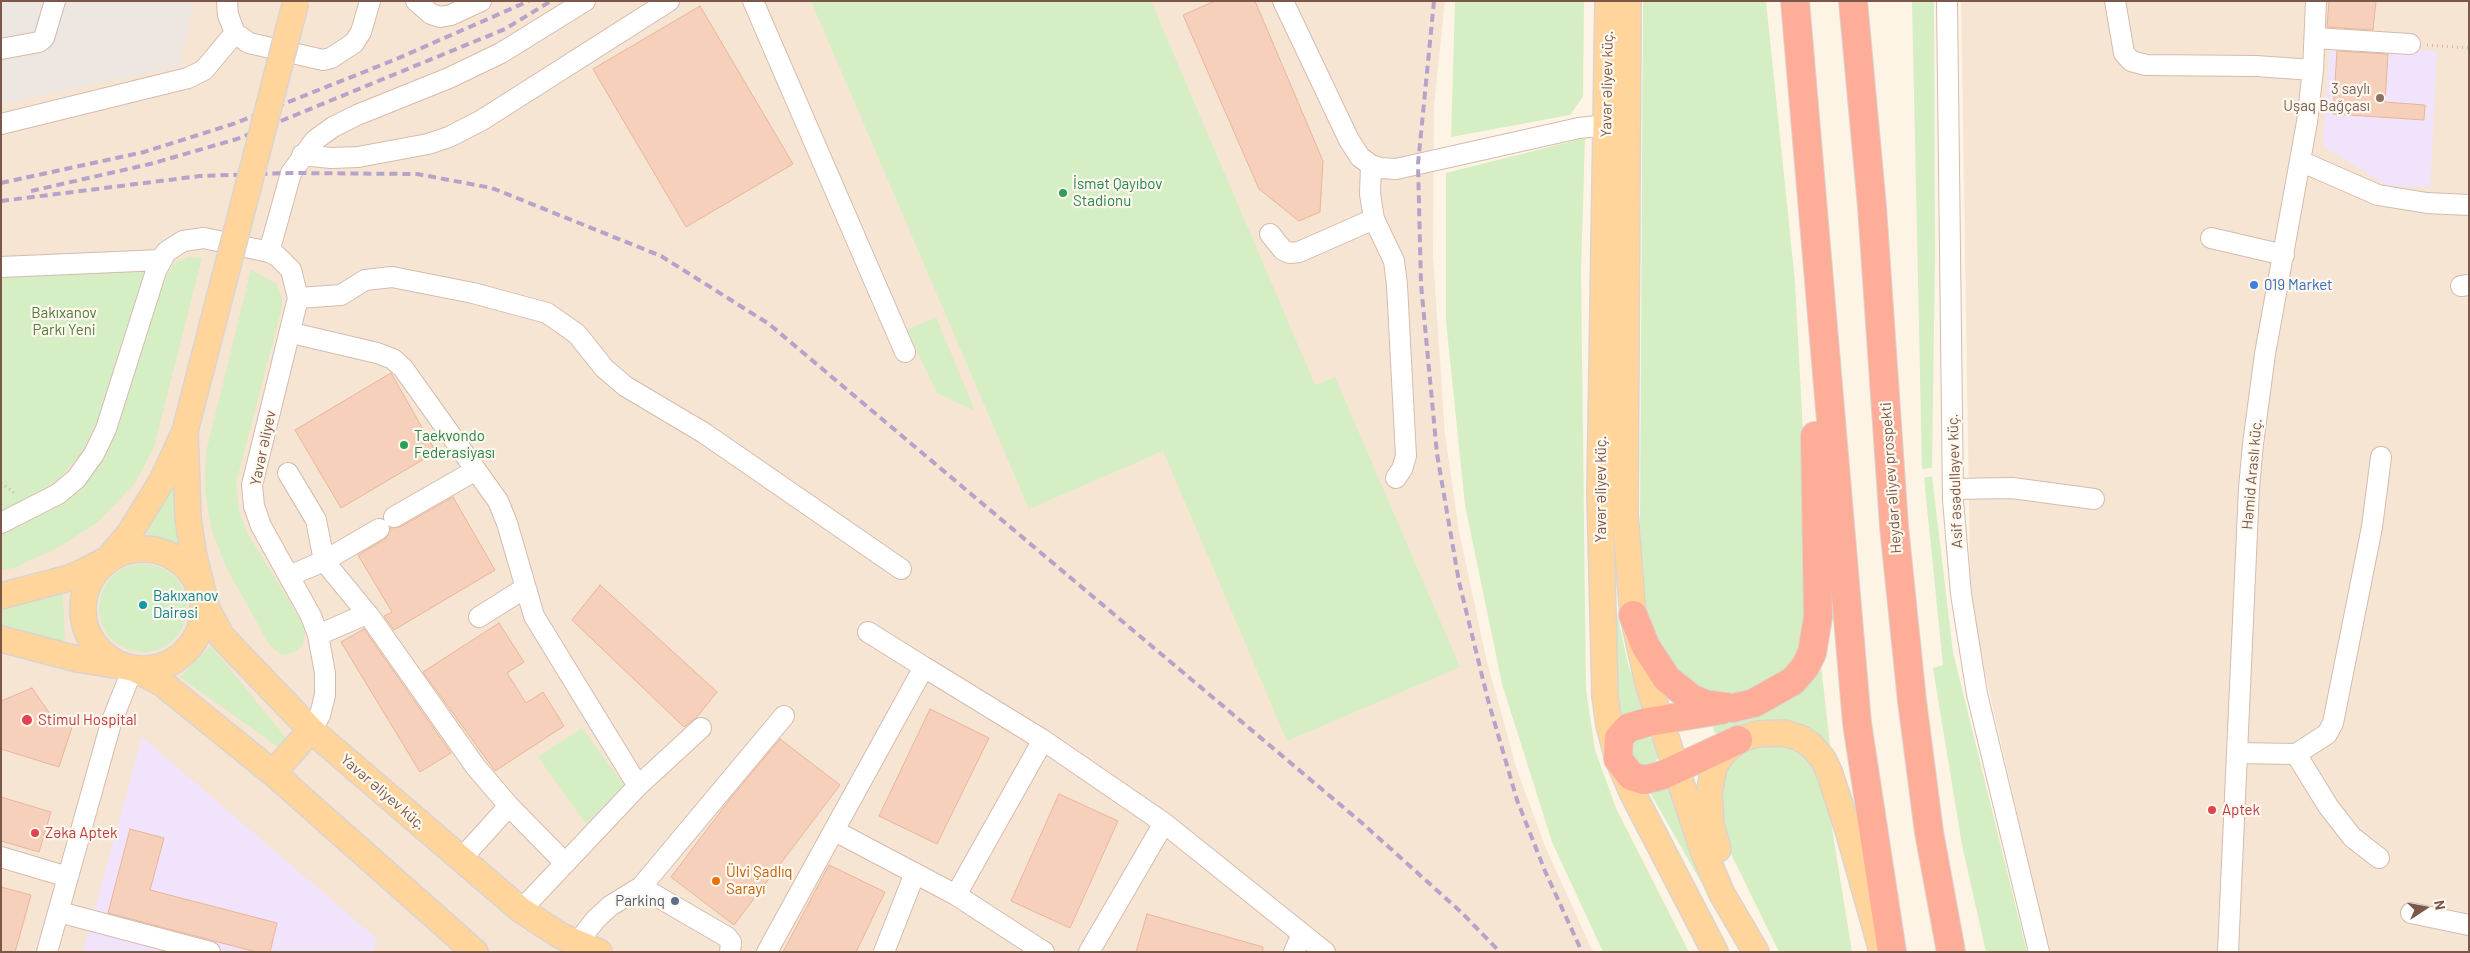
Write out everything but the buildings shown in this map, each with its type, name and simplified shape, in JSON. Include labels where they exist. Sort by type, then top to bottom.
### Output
[{"type":"highway","points":[[1795,1],[1857,723],[1892,952]]},
{"type":"highway","name":"Heydər Əliyev prospekti","points":[[1854,1],[1872,207],[1894,526],[1923,785],[1951,952]]},
{"type":"highway","points":[[1738,740],[1653,778],[1638,779],[1631,776],[1618,759],[1617,747],[1622,732],[1636,725],[1754,704],[1793,681],[1812,653],[1818,617],[1810,180]]},
{"type":"highway","points":[[1633,615],[1646,647],[1658,667],[1678,689],[1705,704],[1733,708]]},
{"type":"main road","points":[[296,1],[185,431],[146,510],[96,572],[87,587],[84,604],[85,622],[91,638],[102,652],[116,663],[133,668],[163,684],[186,701],[273,773],[475,952]]},
{"type":"main road","name":"Yavər Əliyev küç.","points":[[1608,1],[1601,558],[1605,696],[1609,724],[1618,759],[1633,794],[1715,952]]},
{"type":"main road","name":"Yavər Əliyev küç.","points":[[1628,1],[1625,514],[1633,615],[1646,674],[1678,768],[1692,819],[1712,874],[1757,952]]},
{"type":"main road","points":[[1,640],[77,659],[148,669],[176,660],[187,650],[196,638],[202,624],[204,610],[188,517],[185,431]]},
{"type":"main road","points":[[1,596],[68,578],[126,551],[145,548],[164,552],[182,562],[194,577],[202,595]]},
{"type":"main road","name":"Yavər Əliyev küç.","points":[[202,595],[222,638],[311,730],[520,910],[546,928],[588,947]]},
{"type":"main road","points":[[273,773],[311,730]]},
{"type":"main road","points":[[1757,952],[1717,846],[1709,807],[1710,782],[1714,767],[1722,754],[1738,740],[1771,732],[1784,733],[1800,738],[1812,746],[1823,759],[1848,830],[1882,952]]},
{"type":"street","points":[[1,49],[39,42],[44,38],[55,1]]},
{"type":"street","points":[[227,1],[228,15],[235,34],[249,43],[306,58],[323,60],[331,58],[354,43],[361,32],[370,1]]},
{"type":"street","points":[[416,1],[431,14],[440,16],[451,15],[481,1]]},
{"type":"street","points":[[1,523],[58,494],[76,479],[94,454],[106,429],[160,260],[174,245],[193,239],[204,238],[269,252],[292,173],[302,155],[315,140],[333,127],[501,53],[585,1]]},
{"type":"street","points":[[302,155],[331,158],[358,157],[428,144],[449,137],[482,120],[669,1]]},
{"type":"street","points":[[753,1],[905,352]]},
{"type":"street","points":[[1283,1],[1349,140],[1360,157],[1371,165],[1380,168],[1396,168],[1579,128],[1606,125]]},
{"type":"street","name":"Asif Əsədullayev küç.","points":[[1947,1],[1953,489],[1961,594],[1970,658],[2039,952]]},
{"type":"street","points":[[2115,1],[2124,53],[2131,62],[2146,65],[2256,66],[2313,70]]},
{"type":"street","name":"Həmid Araslı küç.","points":[[2228,952],[2248,488],[2252,444],[2265,354],[2300,161],[2313,70],[2316,1]]},
{"type":"street","points":[[1,124],[188,78],[204,70],[235,34]]},
{"type":"street","points":[[2315,38],[2410,44]]},
{"type":"street","points":[[2300,161],[2378,195],[2427,203],[2469,205]]},
{"type":"street","points":[[1371,165],[1370,194],[1374,219],[1394,260],[1398,285],[1406,456],[1396,478]]},
{"type":"street","points":[[1270,234],[1283,250],[1290,253],[1299,252],[1374,219]]},
{"type":"street","points":[[2211,238],[2284,254]]},
{"type":"street","name":"Yavər Əliyev","points":[[269,252],[286,263],[291,270],[298,298],[292,333],[252,485],[254,506],[261,526],[311,616],[318,636],[325,672],[325,695],[320,715],[311,730]]},
{"type":"street","points":[[1,267],[160,260]]},
{"type":"street","points":[[298,298],[341,295],[365,280],[392,277],[473,293],[547,313],[577,334],[604,368],[625,386],[704,433],[901,569]]},
{"type":"street","points":[[292,333],[377,353],[393,360],[403,368],[498,500],[508,523],[534,616],[542,632],[638,786]]},
{"type":"street","points":[[2237,753],[2296,754],[2327,734],[2332,723],[2372,526],[2381,457]]},
{"type":"street","points":[[289,576],[324,561],[476,470]]},
{"type":"street","points":[[288,473],[316,520],[324,561],[370,617],[475,766],[509,806],[565,863]]},
{"type":"street","points":[[1953,489],[2012,488],[2094,499]]},
{"type":"street","points":[[479,616],[526,588]]},
{"type":"street","points":[[318,636],[364,616],[370,617]]},
{"type":"street","points":[[868,632],[1044,740],[1164,823],[1325,952]]},
{"type":"street","points":[[766,952],[835,831],[924,667]]},
{"type":"street","points":[[47,952],[111,723],[133,668]]},
{"type":"street","points":[[588,947],[610,906],[641,888],[784,716]]},
{"type":"street","points":[[520,910],[638,786],[701,728]]},
{"type":"street","points":[[956,895],[1044,740]]},
{"type":"street","points":[[2296,754],[2328,806],[2352,837],[2379,858]]},
{"type":"street","points":[[462,859],[509,806]]},
{"type":"street","points":[[1089,952],[1164,823]]},
{"type":"street","points":[[835,831],[956,895],[1044,952]]},
{"type":"street","points":[[1,857],[68,878]]},
{"type":"street","points":[[884,952],[914,873]]},
{"type":"street","points":[[641,888],[727,937],[731,942],[730,952]]},
{"type":"street","points":[[58,912],[210,952]]},
{"type":"street","points":[[2411,913],[2469,925]]},
{"type":"street","points":[[1294,952],[1302,934]]},
{"type":"path","points":[[2410,44],[2469,48]]},
{"type":"shaded area","points":[[1,1],[1445,1],[1434,106],[1433,256],[1445,434],[1459,531],[1486,658],[1517,770],[1545,846],[1593,952],[1,952]]},
{"type":"shaded area","points":[[1,1],[195,1],[180,66],[1,104]]},
{"type":"shaded area","points":[[1961,1],[2469,1],[2469,952],[2049,952],[1976,634],[1970,572]]},
{"type":"shaded area","name":"3 saylı Uşaq Bağçası","points":[[2330,45],[2437,51],[2430,187],[2388,186],[2323,146]]},
{"type":"shaded area","points":[[142,737],[376,938],[374,952],[83,952]]},
{"type":"green space","name":"İsmət Qayıbov Stadionu","points":[[811,1],[1151,1],[1315,385],[1335,377],[1460,667],[1287,741],[1163,451],[1029,509]]},
{"type":"green space","points":[[1455,1],[1584,1],[1583,97],[1570,115],[1451,137]]},
{"type":"green space","points":[[1643,1],[1766,1],[1795,282],[1811,582],[1805,647],[1773,686],[1728,700],[1682,683],[1654,642],[1644,598],[1640,526]]},
{"type":"green space","points":[[1912,1],[1934,1],[1935,257],[1932,468],[1922,469]]},
{"type":"green space","points":[[1585,138],[1581,271],[1586,690],[1595,750],[1616,808],[1689,952],[1603,952],[1552,842],[1502,684],[1465,505],[1446,321],[1446,173]]},
{"type":"green space","name":"Bakıxanov Parkı Yeni","points":[[1,257],[147,262],[101,413],[83,451],[63,475],[37,495],[1,512]]},
{"type":"green space","points":[[188,257],[202,258],[154,447],[135,483],[98,522],[59,547],[14,568],[1,570],[1,534],[46,512],[81,489],[112,443],[162,286],[173,264]]},
{"type":"green space","points":[[251,270],[276,283],[282,297],[282,307],[236,483],[239,511],[248,534],[304,626],[305,636],[302,646],[296,652],[282,655],[270,646],[226,567],[212,531],[205,491],[206,452]]},
{"type":"green space","points":[[936,317],[975,411],[937,393],[907,330]]},
{"type":"green space","points":[[178,465],[178,544],[146,535]]},
{"type":"green space","points":[[1932,476],[1953,652],[2027,952],[1986,952],[1962,845],[1933,668],[1943,665],[1924,478]]},
{"type":"green space","name":"Bakıxanov Dairəsi","points":[[143,564],[160,567],[174,577],[184,591],[187,608],[184,625],[174,639],[160,649],[143,652],[126,649],[112,639],[102,625],[99,608],[102,591],[112,577],[126,567]]},
{"type":"green space","points":[[63,590],[65,643],[1,624],[1,611]]},
{"type":"green space","points":[[1612,590],[1628,664],[1645,714],[1620,720]]},
{"type":"green space","points":[[211,646],[286,738],[278,747],[180,677]]},
{"type":"green space","points":[[1820,656],[1831,754],[1715,733],[1713,721]]},
{"type":"green space","points":[[582,728],[624,785],[586,824],[538,757]]},
{"type":"green space","points":[[1646,737],[1656,741],[1660,751],[1656,761],[1646,765],[1636,761],[1632,751],[1636,741]]},
{"type":"green space","points":[[1760,744],[1780,744],[1804,755],[1817,767],[1827,797],[1852,952],[1779,952],[1731,854],[1721,822],[1718,801],[1726,763],[1742,749]]},
{"type":"green space","points":[[1674,779],[1705,889],[1648,789]]},
{"type":"railway","points":[[1,183],[144,152],[233,124],[394,60],[529,1]]},
{"type":"railway","points":[[31,191],[150,164],[237,139],[505,29],[551,1]]},
{"type":"railway","points":[[1434,1],[1418,164],[1421,284],[1437,454],[1459,582],[1488,700],[1517,800],[1545,871],[1582,952]]},
{"type":"railway","points":[[1,201],[200,176],[291,173],[417,174],[492,188],[661,256],[769,324],[1362,823],[1461,912],[1500,952]]},
{"type":"place","name":"3 saylı Uşaq Bağçası","points":[[2380,98]]},
{"type":"place","name":"İsmət Qayıbov Stadionu","points":[[1063,193]]},
{"type":"place","name":"019 Market","points":[[2254,285]]},
{"type":"place","name":"Taekvondo Federasiyası","points":[[404,445]]},
{"type":"place","name":"Bakıxanov Dairəsi","points":[[143,605]]},
{"type":"place","name":"Stimul Hospital","points":[[27,720]]},
{"type":"place","name":"Aptek","points":[[2212,810]]},
{"type":"place","name":"Zəka Aptek","points":[[35,833]]},
{"type":"place","name":"Ülvi Şadlıq Sarayı","points":[[716,881]]},
{"type":"place","name":"Parkinq","points":[[675,901]]}]
